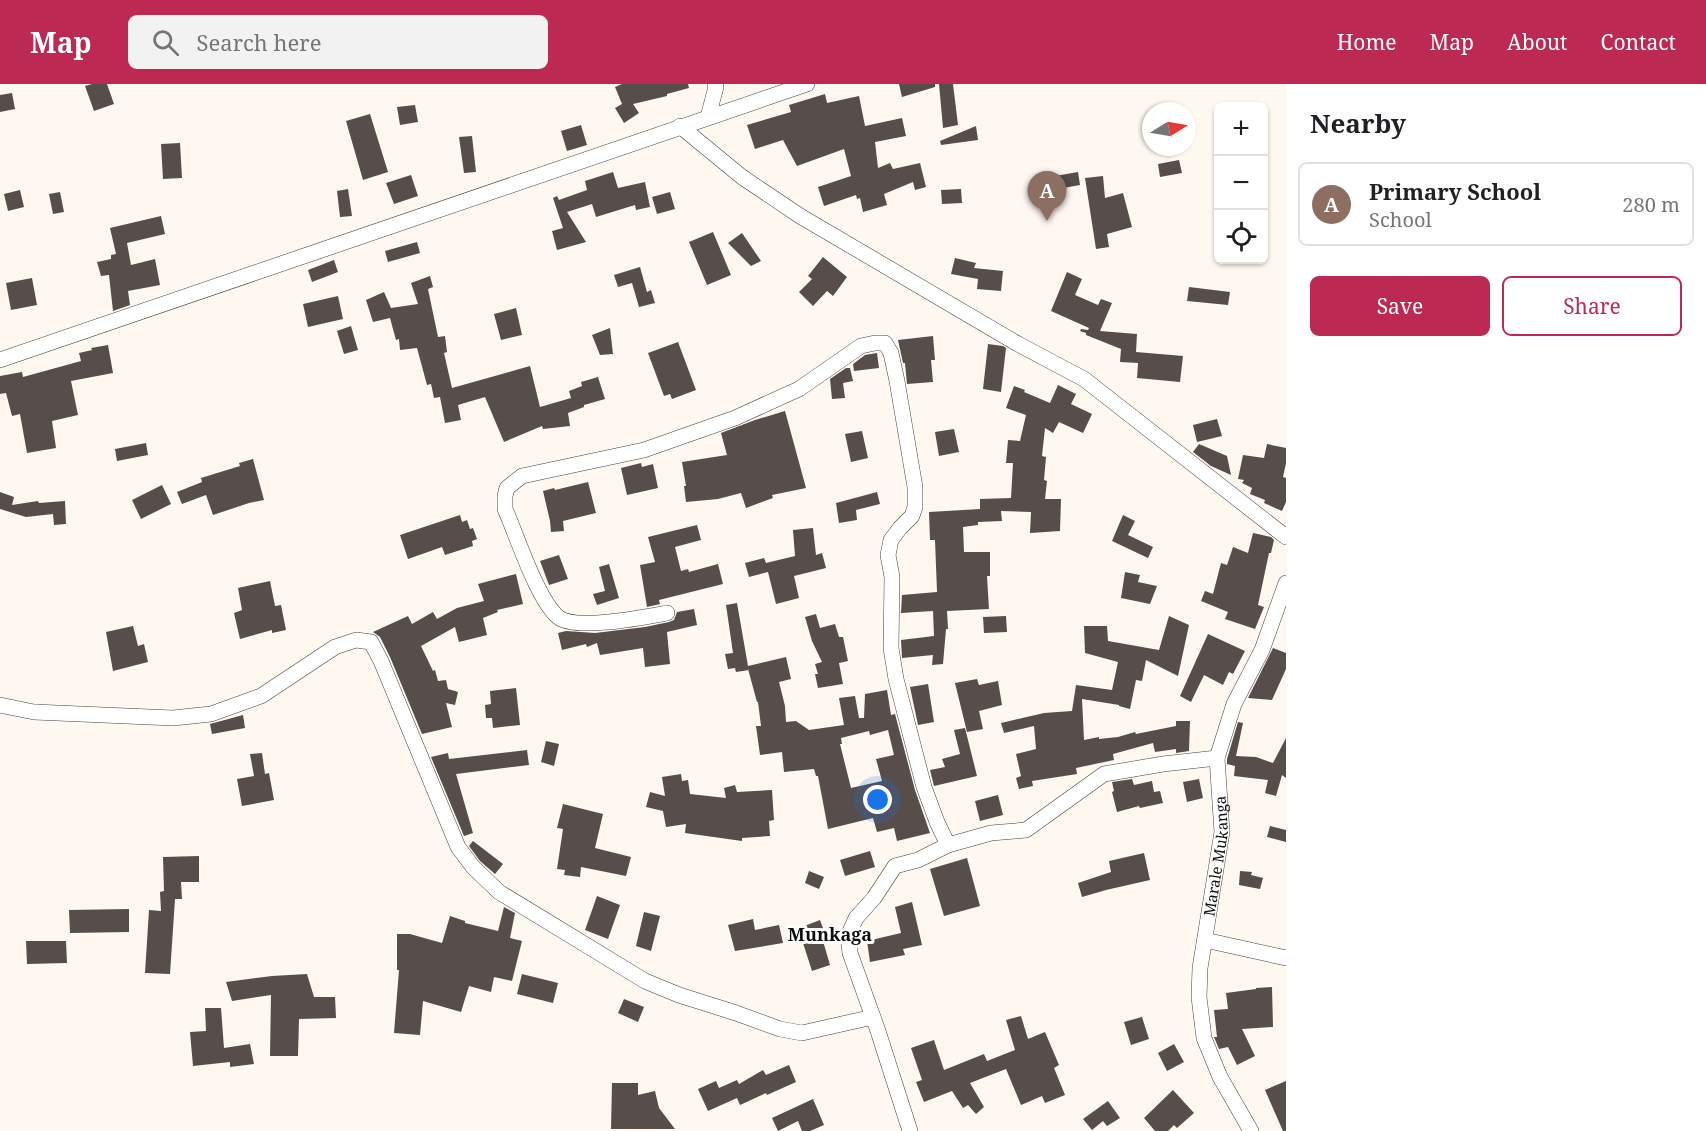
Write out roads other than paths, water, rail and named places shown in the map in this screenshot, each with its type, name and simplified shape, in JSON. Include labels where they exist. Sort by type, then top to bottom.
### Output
[{"type":"street","points":[[708,117],[715,84]]},
{"type":"street","points":[[0,360],[807,84]]},
{"type":"street","points":[[680,126],[742,177],[800,216],[1018,344],[1084,379],[1286,537]]},
{"type":"street","points":[[667,613],[616,622],[579,622],[559,618],[541,594],[505,509],[507,488],[522,476],[644,450],[735,418],[799,389],[861,346],[885,343],[891,353],[897,381],[915,488],[915,507],[912,516],[891,540],[888,555],[892,577],[891,648],[896,679],[921,775],[937,822],[948,845]]},
{"type":"street","name":"Marale Mukanga","points":[[1251,1131],[1220,1077],[1204,1038],[1199,997],[1200,968],[1222,832],[1217,758],[1234,704],[1262,650],[1286,583]]},
{"type":"street","points":[[0,705],[34,712],[172,718],[211,714],[261,696],[335,647],[356,640],[371,642],[458,847],[473,867],[499,892],[645,981],[780,1029],[802,1033],[873,1017]]},
{"type":"street","points":[[910,1131],[850,953],[848,936],[856,918],[874,898],[895,866],[918,860],[948,845],[991,833],[1026,830],[1104,774],[1217,758]]},
{"type":"street","points":[[1205,940],[1286,958]]},
{"type":"place","name":"Primary School","points":[[1047,221]]},
{"type":"district","name":"Munkaga","points":[[830,934]]}]
